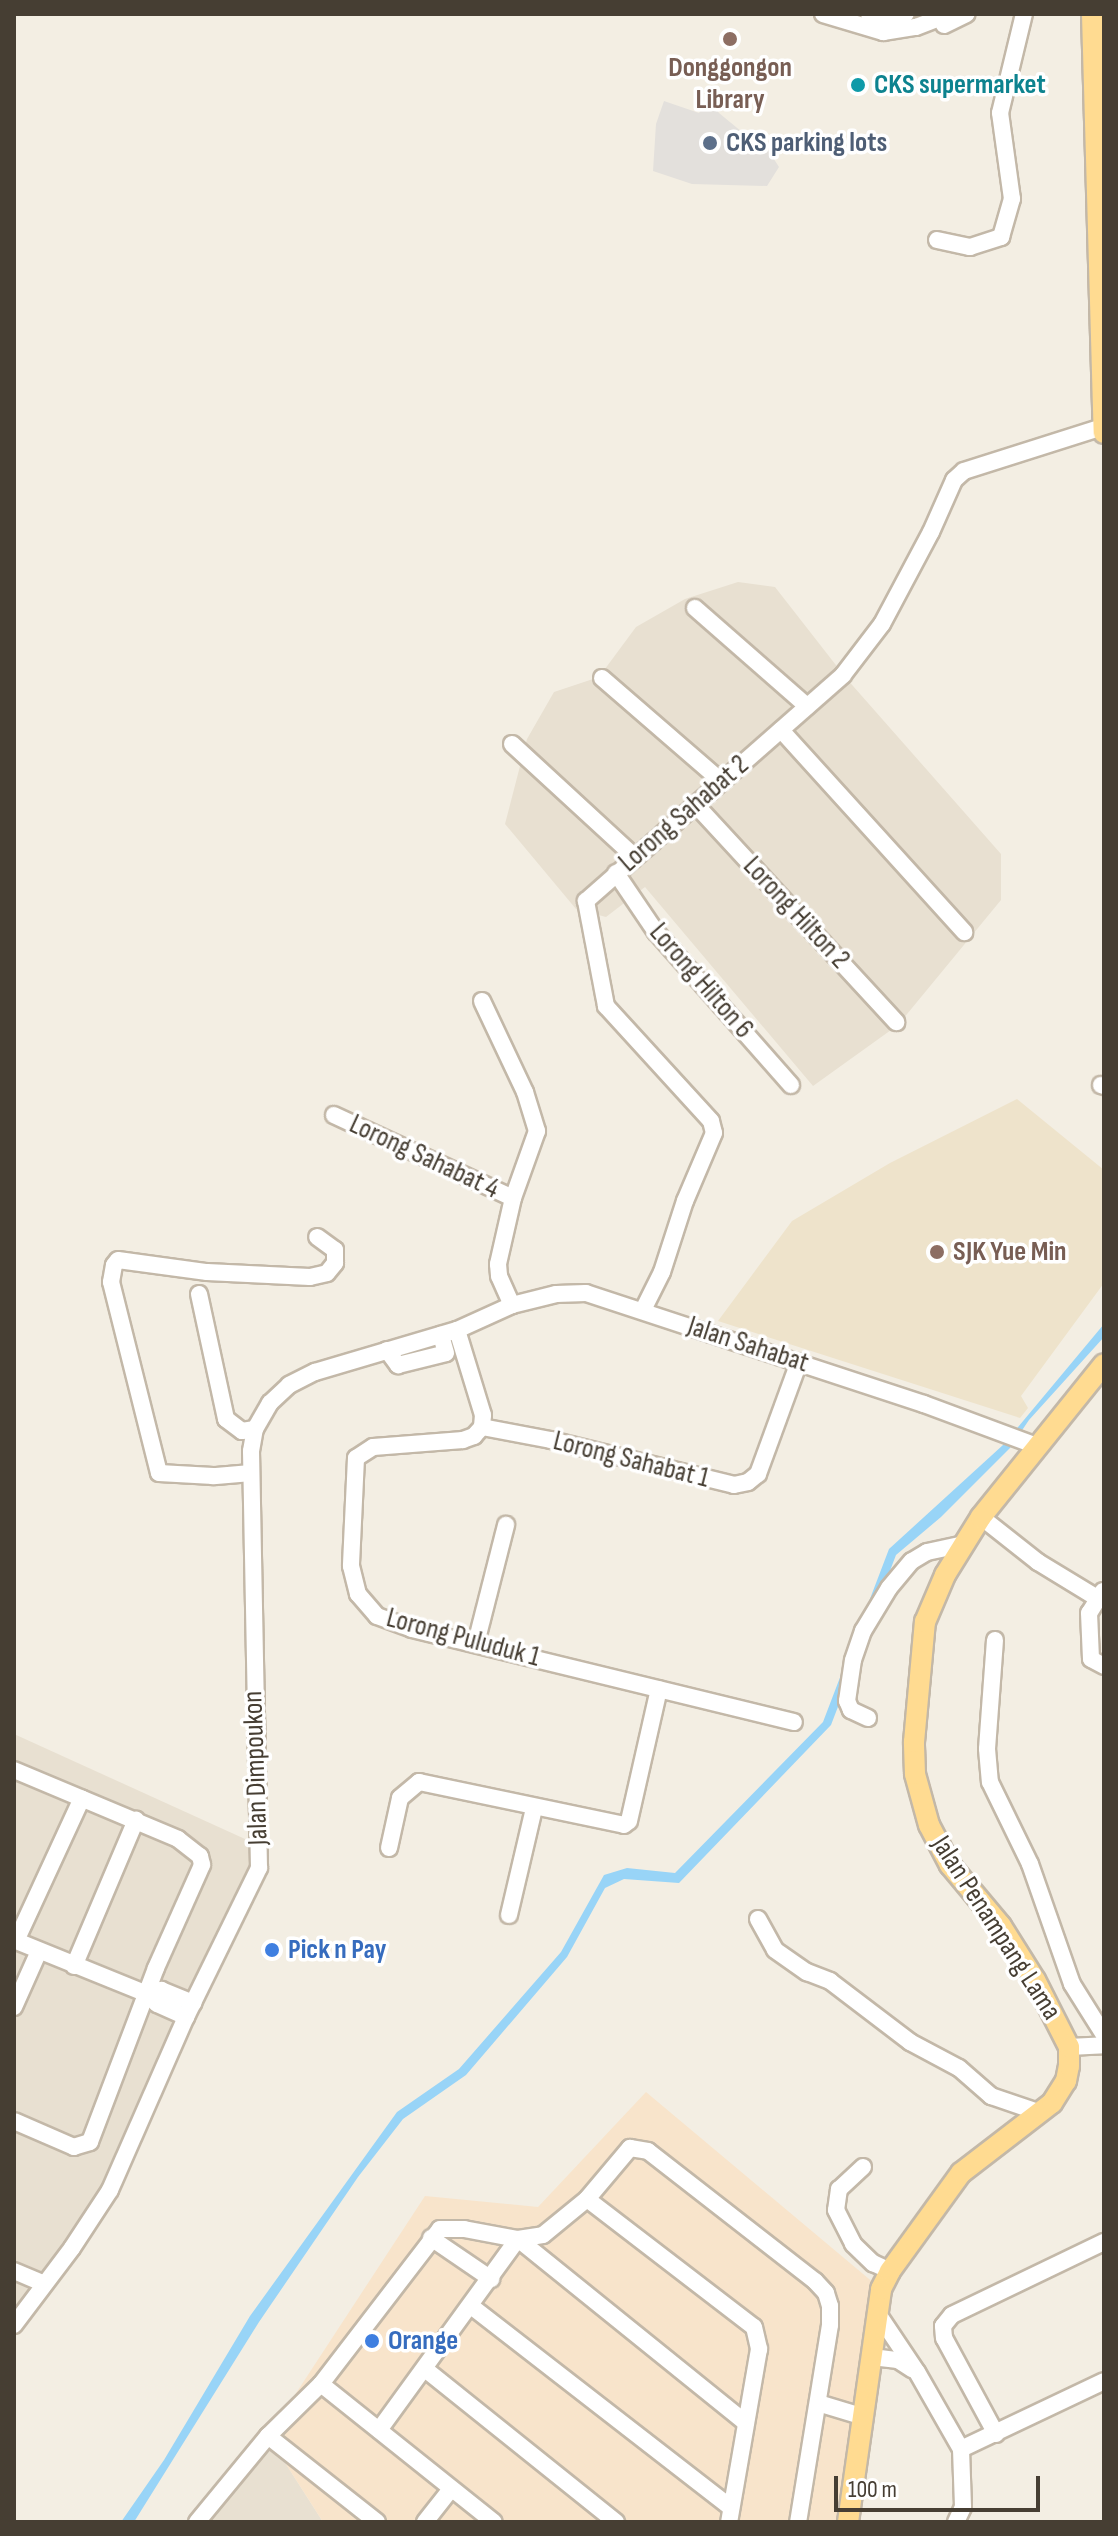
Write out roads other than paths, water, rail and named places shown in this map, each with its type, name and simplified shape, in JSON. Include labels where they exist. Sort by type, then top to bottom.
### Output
[{"type":"main road","points":[[1095,33],[1104,433]]},
{"type":"main road","name":"Jalan Penampang Lama","points":[[848,2522],[881,2289],[890,2271],[961,2173],[987,2150],[1041,2113],[1066,2081],[1069,2047],[1035,1980],[1001,1926],[961,1880],[938,1845],[915,1774],[914,1742],[925,1622],[932,1599],[981,1517],[1104,1364]]},
{"type":"street","points":[[869,14],[883,18],[906,14]]},
{"type":"street","points":[[827,15],[883,32],[967,14]]},
{"type":"street","points":[[937,240],[970,247],[1001,237],[1012,199],[1000,113],[1024,14]]},
{"type":"street","name":"Lorong Sahabat 2","points":[[643,1310],[662,1272],[685,1201],[714,1133],[711,1121],[655,1055],[614,1017],[601,993],[586,901],[843,675],[882,624],[931,532],[954,480],[964,471],[1103,427]]},
{"type":"street","points":[[695,608],[807,706]]},
{"type":"street","points":[[602,678],[721,781]]},
{"type":"street","points":[[781,730],[964,932]]},
{"type":"street","points":[[512,744],[635,857]]},
{"type":"street","name":"Lorong Hilton 2","points":[[695,804],[896,1022]]},
{"type":"street","name":"Lorong Hilton 6","points":[[616,873],[656,932],[791,1085]]},
{"type":"street","points":[[482,1001],[525,1092],[537,1131],[513,1198],[498,1264],[499,1276],[512,1305]]},
{"type":"street","name":"Lorong Sahabat 4","points":[[334,1115],[513,1198]]},
{"type":"street","points":[[251,1473],[213,1476],[159,1473],[111,1282],[114,1265],[118,1260],[207,1272],[310,1277],[327,1273],[335,1263],[335,1250],[317,1237]]},
{"type":"street","name":"Jalan Sahabat","points":[[449,1333],[512,1305],[571,1292],[643,1310],[1037,1446]]},
{"type":"street","points":[[199,1294],[226,1419],[242,1431],[255,1429]]},
{"type":"street","points":[[449,1333],[483,1415],[482,1427]]},
{"type":"street","name":"Jalan Dimpoukon","points":[[14,2325],[110,2190],[190,2010],[259,1868],[251,1473],[255,1429],[270,1403],[297,1380],[449,1333]]},
{"type":"street","name":"Lorong Sahabat 1","points":[[482,1427],[551,1440],[734,1485],[748,1482],[758,1474],[799,1362]]},
{"type":"street","name":"Lorong Puluduk 1","points":[[482,1427],[463,1440],[362,1451],[356,1458],[351,1566],[358,1594],[377,1616],[412,1629],[794,1722]]},
{"type":"street","points":[[981,1517],[1038,1562],[1101,1594],[1089,1613],[1091,1659],[1104,1666]]},
{"type":"street","points":[[476,1643],[506,1525]]},
{"type":"street","points":[[868,1718],[855,1713],[847,1701],[853,1660],[863,1631],[889,1588],[912,1561],[927,1552],[965,1544]]},
{"type":"street","points":[[995,1640],[987,1749],[990,1782],[1030,1864],[1072,1984],[1104,2035]]},
{"type":"street","points":[[389,1848],[400,1798],[419,1782],[619,1825],[629,1821],[659,1689]]},
{"type":"street","points":[[14,1770],[178,1839],[200,1856],[202,1865],[147,1994],[90,2142],[74,2147],[14,2121]]},
{"type":"street","points":[[82,1798],[15,1940],[147,1994],[161,1990],[190,2010]]},
{"type":"street","points":[[509,1915],[534,1808]]},
{"type":"street","points":[[74,1966],[136,1820]]},
{"type":"street","points":[[758,1919],[775,1950],[807,1972],[830,1981],[910,2042],[959,2068],[991,2096],[1041,2113]]},
{"type":"street","points":[[14,2007],[39,1951]]},
{"type":"street","points":[[1069,2047],[1104,2045]]},
{"type":"street","points":[[197,2522],[268,2436],[321,2384],[440,2229],[449,2227],[518,2239],[543,2235],[587,2199],[630,2148],[648,2151],[815,2281],[830,2306],[798,2522]]},
{"type":"street","points":[[863,2167],[839,2189],[836,2210],[853,2244],[873,2263],[890,2271]]},
{"type":"street","points":[[471,2306],[730,2515],[759,2349],[754,2327],[587,2199]]},
{"type":"street","points":[[431,2238],[491,2279]]},
{"type":"street","points":[[379,2430],[518,2239]]},
{"type":"street","points":[[518,2239],[746,2423]]},
{"type":"street","points":[[996,2434],[944,2338],[943,2326],[952,2315],[1104,2242]]},
{"type":"street","points":[[14,2271],[44,2284]]},
{"type":"street","points":[[878,2314],[917,2372],[961,2449],[963,2507],[956,2522]]},
{"type":"street","points":[[872,2357],[898,2360],[917,2372]]},
{"type":"street","points":[[425,2369],[616,2522]]},
{"type":"street","points":[[961,2449],[1104,2381]]},
{"type":"street","points":[[321,2384],[494,2522]]},
{"type":"street","points":[[818,2403],[861,2416]]},
{"type":"street","points":[[268,2436],[377,2522]]},
{"type":"street","points":[[425,2522],[451,2489]]},
{"type":"water","points":[[1104,1324],[1104,1337],[1029,1420],[1010,1448],[941,1517],[896,1555],[831,1725],[679,1883],[624,1879],[605,1888],[567,1957],[466,2075],[403,2119],[358,2177],[259,2322],[134,2522],[121,2522],[164,2460],[250,2316],[397,2112],[459,2069],[561,1952],[604,1875],[627,1868],[675,1873],[823,1722],[889,1549],[1003,1445]]},
{"type":"place","name":"Donggongon Library","points":[[730,39]]},
{"type":"place","name":"CKS supermarket","points":[[858,85]]},
{"type":"place","name":"CKS parking lots","points":[[710,143]]},
{"type":"place","name":"SJK Yue Min","points":[[937,1252]]},
{"type":"place","name":"Pick n Pay","points":[[272,1950]]},
{"type":"place","name":"Orange","points":[[372,2341]]}]
